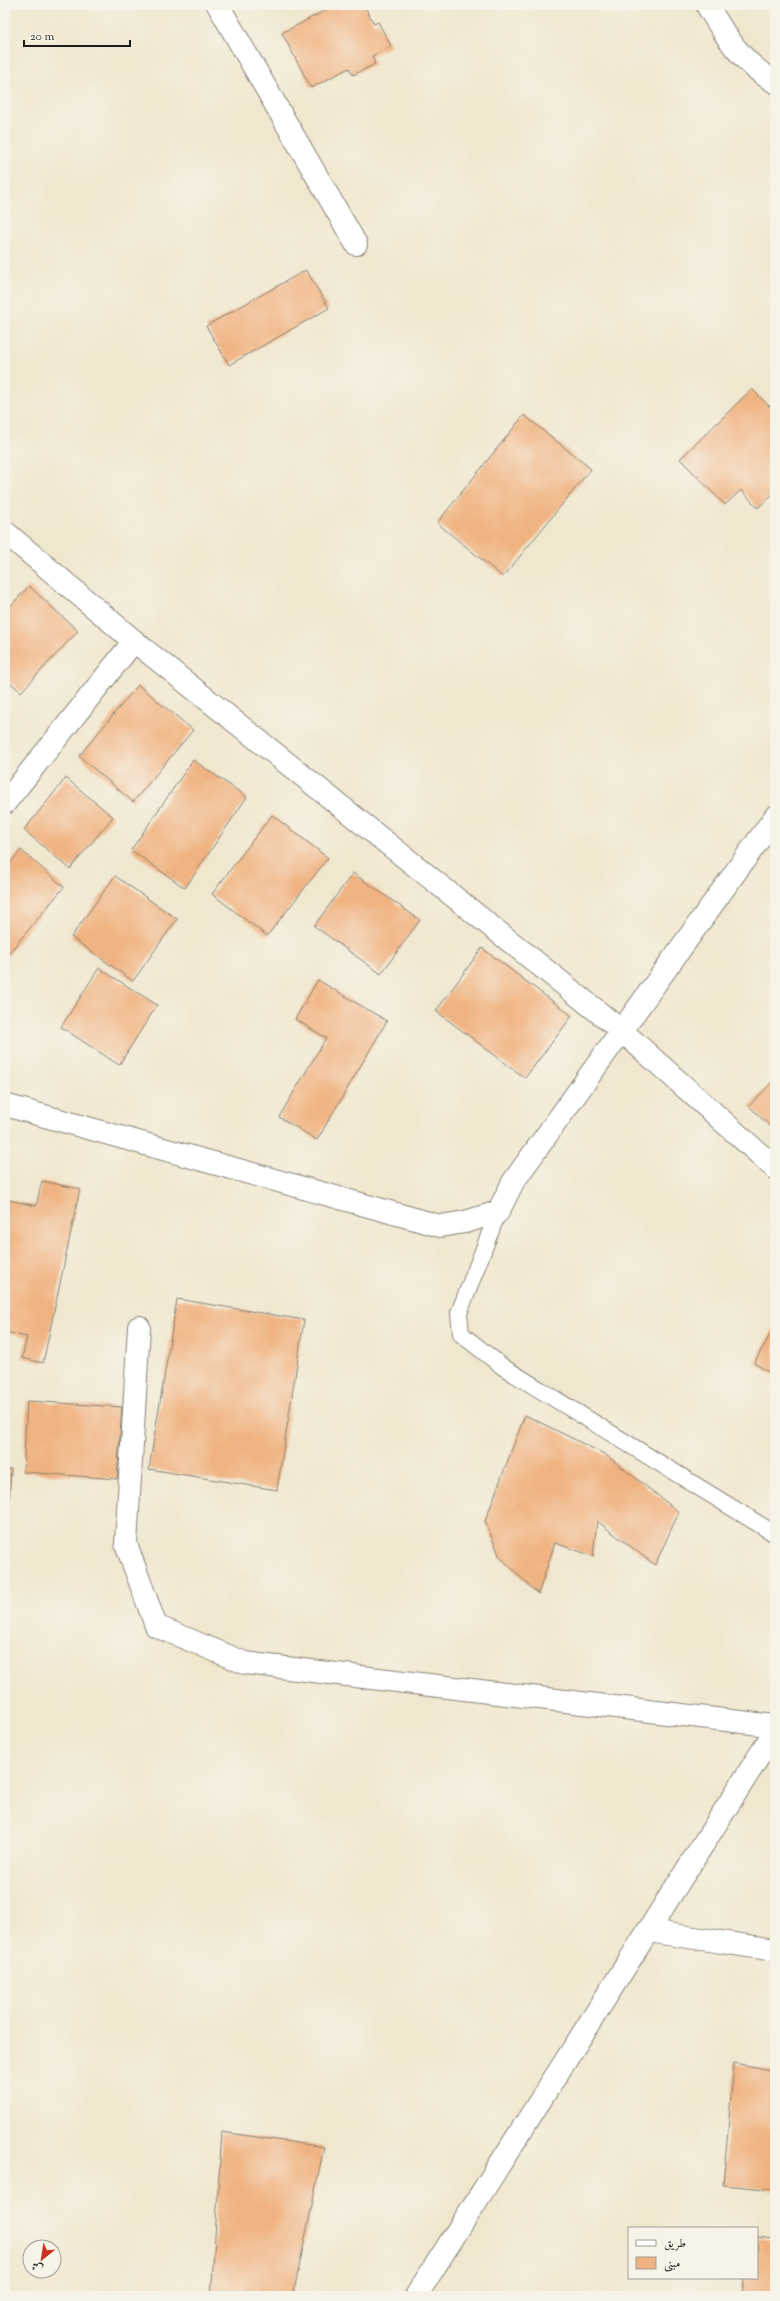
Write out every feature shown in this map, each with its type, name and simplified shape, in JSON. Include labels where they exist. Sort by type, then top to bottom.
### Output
[{"type":"street","points":[[218,5],[356,244]]},
{"type":"street","points":[[707,5],[726,38],[745,59],[775,82]]},
{"type":"street","points":[[5,532],[134,640],[622,1031],[775,1168]]},
{"type":"street","points":[[5,803],[134,640]]},
{"type":"street","points":[[5,1106],[440,1226],[465,1222],[498,1212],[513,1182],[775,817]]},
{"type":"street","points":[[139,1327],[126,1544],[156,1626],[245,1663],[775,1726]]},
{"type":"street","points":[[416,2296],[775,1731]]},
{"type":"street","points":[[648,1931],[775,1950]]},
{"type":"lane","points":[[498,1212],[459,1313],[461,1334],[503,1367],[775,1534]]},
{"type":"building","points":[[327,5],[364,5],[374,24],[378,22],[391,46],[372,56],[375,64],[353,75],[349,68],[311,88],[282,33],[328,9]]},
{"type":"building","points":[[306,270],[329,308],[229,365],[206,326]]},
{"type":"building","points":[[752,389],[775,412],[775,492],[758,508],[741,490],[725,505],[680,459]]},
{"type":"building","points":[[524,415],[591,469],[503,577],[437,523]]},
{"type":"building","points":[[29,586],[78,631],[21,692],[5,678],[5,612]]},
{"type":"building","points":[[138,685],[193,730],[133,802],[79,756]]},
{"type":"building","points":[[193,760],[247,797],[185,888],[131,850]]},
{"type":"building","points":[[66,778],[113,817],[70,869],[24,830]]},
{"type":"building","points":[[272,815],[328,858],[267,936],[212,894]]},
{"type":"building","points":[[21,850],[64,887],[5,958],[5,869]]},
{"type":"building","points":[[353,873],[420,920],[381,974],[314,926]]},
{"type":"building","points":[[115,876],[177,919],[133,981],[71,937]]},
{"type":"building","points":[[482,948],[572,1016],[525,1078],[436,1011]]},
{"type":"building","points":[[99,968],[157,1005],[119,1065],[61,1027]]},
{"type":"building","points":[[318,980],[387,1021],[317,1140],[279,1117],[326,1038],[295,1019]]},
{"type":"building","points":[[775,1079],[775,1131],[749,1106]]},
{"type":"building","points":[[42,1181],[80,1189],[43,1363],[22,1358],[27,1337],[5,1332],[5,1199],[36,1206]]},
{"type":"building","points":[[177,1299],[304,1320],[277,1490],[149,1469]]},
{"type":"building","points":[[775,1326],[775,1376],[754,1363]]},
{"type":"building","points":[[27,1401],[122,1407],[117,1479],[23,1472]]},
{"type":"building","points":[[525,1415],[606,1455],[679,1512],[655,1565],[597,1521],[593,1556],[555,1543],[538,1594],[500,1557],[485,1521]]},
{"type":"building","points":[[5,1469],[11,1469],[7,1540],[5,1540]]},
{"type":"building","points":[[734,2063],[775,2071],[775,2190],[723,2185]]},
{"type":"building","points":[[222,2132],[324,2147],[293,2296],[211,2296]]},
{"type":"building","points":[[758,2237],[775,2239],[775,2296],[742,2296],[744,2279],[758,2279]]}]
